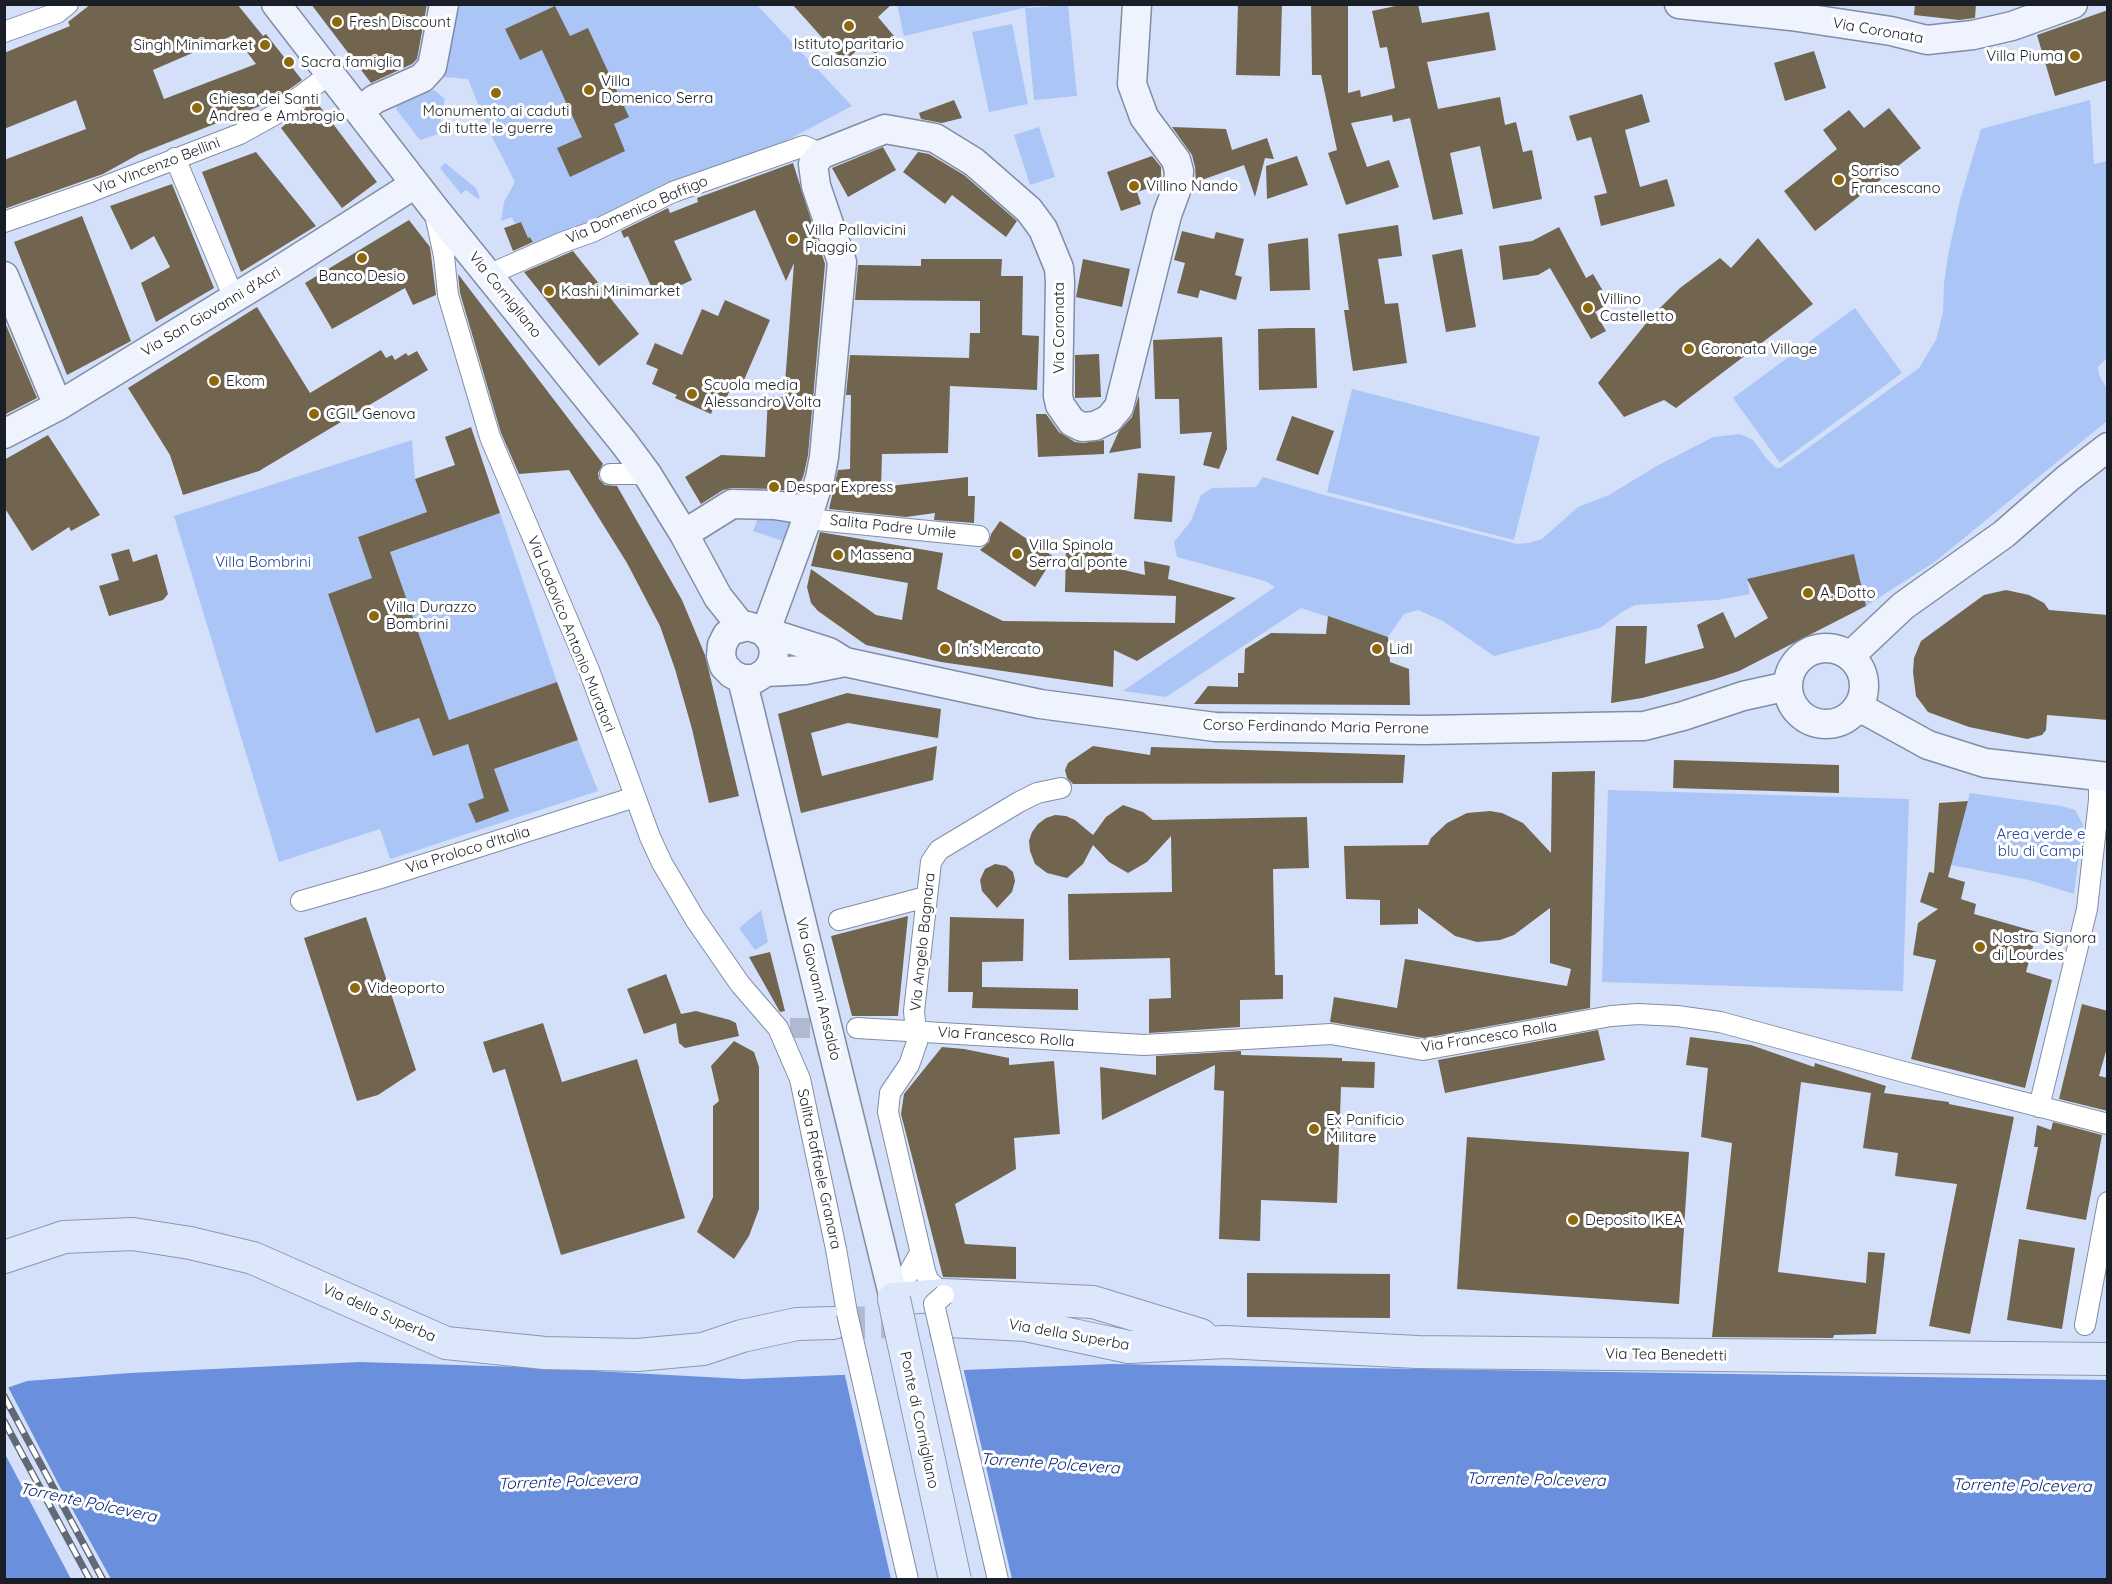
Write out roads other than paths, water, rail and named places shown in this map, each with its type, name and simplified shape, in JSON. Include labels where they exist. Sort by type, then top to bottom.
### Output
[{"type":"main road","name":"Via Cornigliano","points":[[276,4],[415,184],[571,376],[646,474],[684,534],[718,597],[745,632],[722,645],[721,656],[724,666],[732,674],[754,675]]},
{"type":"main road","points":[[359,111],[375,99],[422,78],[432,68],[444,4]]},
{"type":"main road","name":"Via Coronata","points":[[822,154],[885,129],[935,138],[974,162],[1029,210],[1044,229],[1059,268],[1058,396],[1060,405],[1072,422],[1082,427],[1095,426],[1109,419],[1119,407],[1167,215],[1178,185],[1179,171],[1176,160],[1143,117],[1132,84],[1137,4]]},
{"type":"main road","name":"Via Coronata","points":[[1679,4],[1791,16],[1891,31],[1927,40],[2012,26],[2073,4]]},
{"type":"main road","points":[[745,632],[810,511],[824,457],[842,262],[816,186],[813,164],[822,154]]},
{"type":"main road","name":"Via San Giovanni d'Acri","points":[[4,434],[58,406],[415,184]]},
{"type":"main road","points":[[4,276],[58,406]]},
{"type":"main road","points":[[1850,656],[1904,606],[1995,541],[2108,447]]},
{"type":"main road","points":[[684,534],[732,504],[774,505],[810,511]]},
{"type":"main road","points":[[745,632],[837,657]]},
{"type":"main road","points":[[745,632],[772,642],[774,652],[772,663],[754,675]]},
{"type":"main road","points":[[1823,648],[1838,649],[1850,656],[1863,675],[1865,687],[1863,698],[1857,709],[1847,718],[1835,723],[1821,724],[1808,720],[1791,700],[1788,686],[1791,672],[1798,660],[1810,651],[1823,648]]},
{"type":"main road","name":"Corso Ferdinando Maria Perrone","points":[[754,675],[805,670],[837,657],[1040,704],[1215,727],[1424,730],[1644,726],[1743,696],[1788,686]]},
{"type":"main road","name":"Via Giovanni Ansaldo","points":[[754,675],[752,716],[884,1261]]},
{"type":"main road","points":[[1857,709],[1868,712],[1928,745],[1985,763],[2103,777]]},
{"type":"main road","name":"Via della Superba","points":[[4,1257],[64,1237],[133,1234],[190,1243],[253,1258],[446,1343],[545,1353],[637,1355],[703,1349],[742,1336],[797,1324],[840,1318]]},
{"type":"main road","name":"Ponte di Cornigliano","points":[[884,1261],[955,1580]]},
{"type":"main road","name":"Via Tea Benedetti","points":[[894,1299],[946,1308],[1093,1302],[1225,1342],[1418,1352],[2108,1359]]},
{"type":"street","points":[[4,32],[57,13],[68,4]]},
{"type":"street","name":"Via Vincenzo Bellini","points":[[4,222],[90,192],[240,134],[276,114],[330,74]]},
{"type":"street","name":"Via Domenico Baffigo","points":[[488,275],[592,232],[673,192],[804,146],[822,154]]},
{"type":"street","points":[[175,158],[234,298]]},
{"type":"street","name":"Via Lodovico Antonio Muratori","points":[[434,208],[444,256],[448,295],[489,437],[589,670],[635,797],[662,863],[695,919],[740,984],[784,1028]]},
{"type":"street","points":[[610,474],[646,474]]},
{"type":"street","name":"Salita Padre Umile","points":[[810,511],[980,536]]},
{"type":"street","points":[[2039,1107],[2087,909],[2103,777]]},
{"type":"street","name":"Via Angelo Bagnara","points":[[946,1308],[928,1280],[888,1112],[891,1093],[909,1065],[916,1042],[914,1011],[931,862],[939,850],[1038,792],[1061,788]]},
{"type":"street","name":"Via Proloco d'Italia","points":[[301,901],[381,878],[635,797]]},
{"type":"street","points":[[839,920],[926,897]]},
{"type":"street","name":"Via Francesco Rolla","points":[[857,1028],[917,1030],[1092,1044],[1144,1045],[1331,1034],[1423,1050],[1611,1016],[1638,1014],[1677,1016],[1720,1022],[2108,1124]]},
{"type":"street","name":"Salita Raffaele Granara","points":[[784,1028],[800,1079],[836,1249],[840,1318]]},
{"type":"street","points":[[2085,1325],[2108,1202]]},
{"type":"street","points":[[894,1299],[920,1252]]},
{"type":"street","points":[[946,1308],[934,1304],[998,1580]]},
{"type":"street","points":[[840,1318],[908,1580]]},
{"type":"water","name":"Torrente Polcevera","points":[[360,1362],[521,1367],[743,1379],[1111,1364],[2107,1380],[2107,1579],[5,1579],[4,1389],[27,1381],[130,1373]]},
{"type":"tunnel","points":[[790,1028],[857,1028]]},
{"type":"tunnel","points":[[833,1323],[949,1321]]},
{"type":"railway","points":[[4,1396],[103,1580]]},
{"type":"railway","points":[[4,1421],[90,1580]]},
{"type":"place","name":"Fresh Discount","points":[[337,22]]},
{"type":"place","name":"Istituto paritario Calasanzio","points":[[849,26]]},
{"type":"place","name":"Singh Minimarket","points":[[265,45]]},
{"type":"place","name":"Villa Piuma","points":[[2075,56]]},
{"type":"place","name":"Sacra famiglia","points":[[289,62]]},
{"type":"place","name":"Villa Domenico Serra","points":[[589,90]]},
{"type":"place","name":"Monumento ai caduti di tutte le guerre","points":[[496,93]]},
{"type":"place","name":"Chiesa dei Santi Andrea e Ambrogio","points":[[197,108]]},
{"type":"place","name":"Sorriso Francescano","points":[[1839,180]]},
{"type":"place","name":"Villino Nando","points":[[1134,186]]},
{"type":"place","name":"Villa Pallavicini Piaggio","points":[[793,239]]},
{"type":"place","name":"Banco Desio","points":[[362,258]]},
{"type":"place","name":"Kashi Minimarket","points":[[549,291]]},
{"type":"place","name":"Villino Castelletto","points":[[1588,308]]},
{"type":"place","name":"Coronata Village","points":[[1689,349]]},
{"type":"place","name":"Ekom","points":[[214,381]]},
{"type":"place","name":"Scuola media Alessandro Volta","points":[[692,394]]},
{"type":"place","name":"CGIL Genova","points":[[314,414]]},
{"type":"place","name":"Despar Express","points":[[774,487]]},
{"type":"place","name":"Villa Spinola Serra al ponte","points":[[1017,554]]},
{"type":"place","name":"Massena","points":[[838,555]]},
{"type":"place","name":"A. Dotto","points":[[1808,593]]},
{"type":"place","name":"Villa Durazzo Bombrini","points":[[374,616]]},
{"type":"place","name":"In's Mercato","points":[[945,649]]},
{"type":"place","name":"Lidl","points":[[1377,649]]},
{"type":"place","name":"Nostra Signora di Lourdes","points":[[1980,947]]},
{"type":"place","name":"Videoporto","points":[[355,988]]},
{"type":"place","name":"Ex Panificio Militare","points":[[1314,1129]]},
{"type":"place","name":"Deposito IKEA","points":[[1573,1220]]},
{"type":"park label","name":"Villa Bombrini","points":[[263,562]]},
{"type":"park label","name":"Area verde e blu di Campi","points":[[2041,842]]}]
